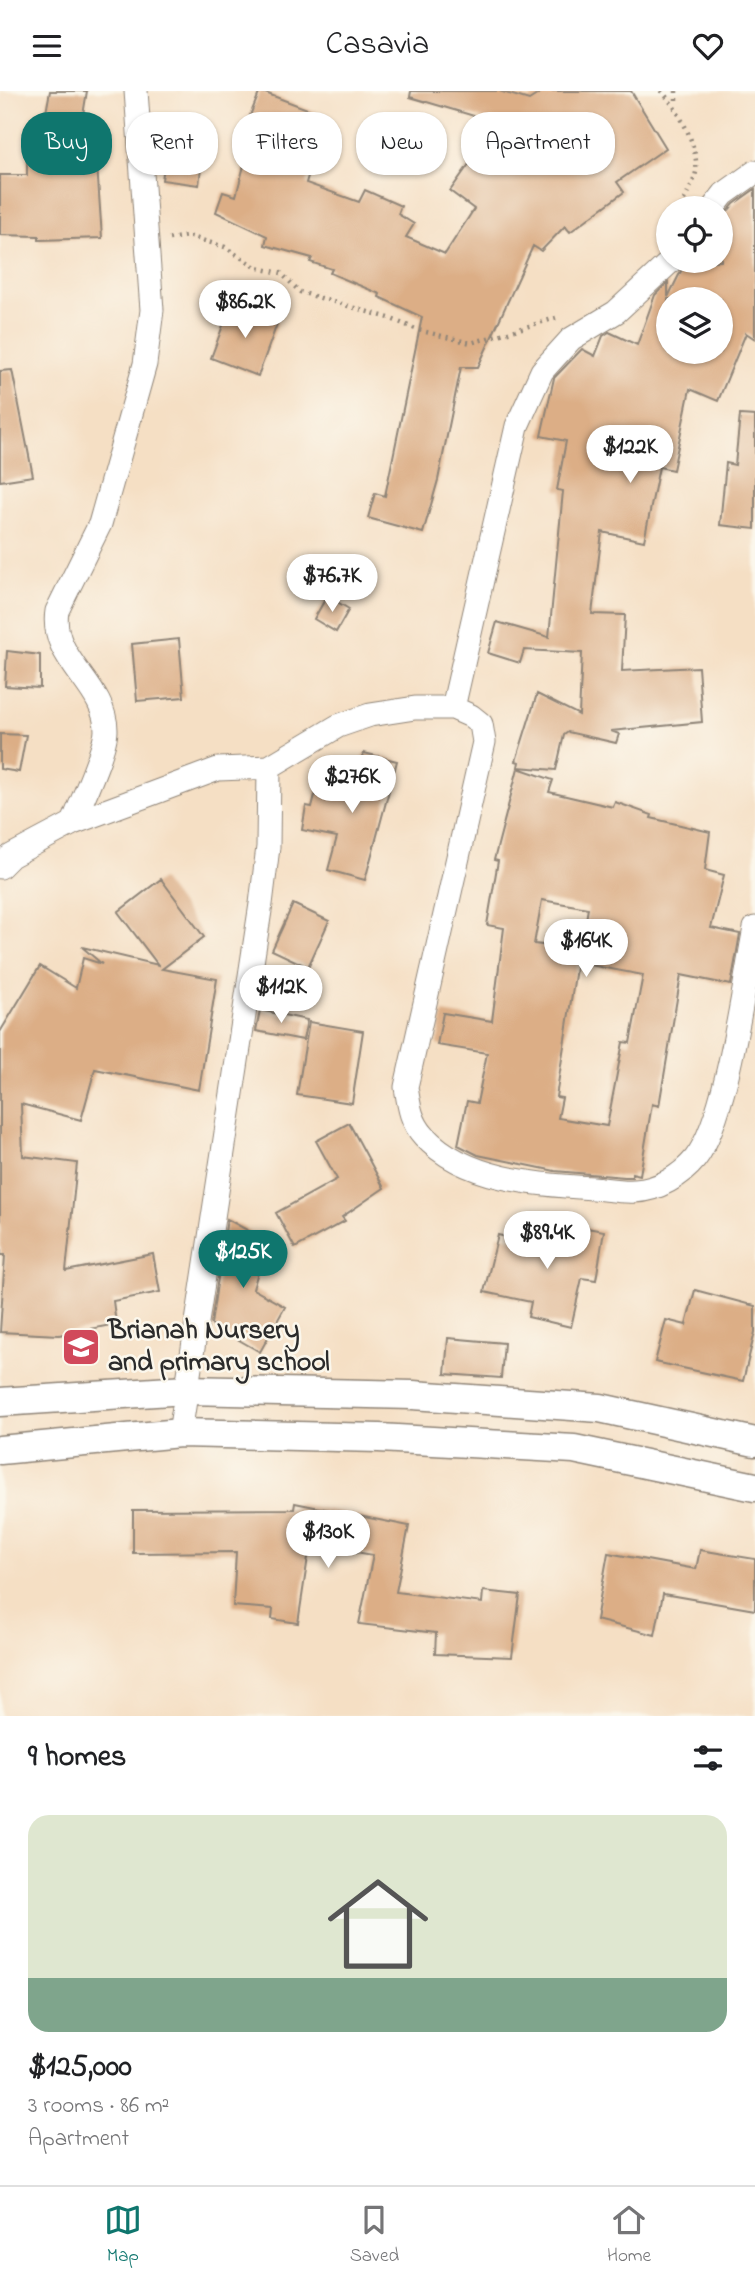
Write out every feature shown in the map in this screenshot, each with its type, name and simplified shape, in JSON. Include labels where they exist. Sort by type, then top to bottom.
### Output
[{"type":"street","points":[[73,823],[106,730],[101,709],[60,644],[54,627],[57,611],[100,524],[145,364],[152,310],[136,91]]},
{"type":"street","points":[[722,196],[755,172]]},
{"type":"street","points":[[453,708],[517,426],[541,371],[571,339],[616,312],[658,273]]},
{"type":"street","points":[[0,867],[11,856],[73,823],[218,769],[270,768],[338,726],[370,715],[415,708],[453,708],[471,716],[481,725],[484,742],[406,1087],[410,1114],[423,1135],[440,1150],[492,1176],[537,1185],[637,1191],[674,1179],[696,1158],[720,1102],[755,929]]},
{"type":"street","points":[[180,1433],[261,904],[268,847],[270,768]]},
{"type":"street","points":[[0,1402],[186,1390],[413,1395],[600,1408],[755,1443]]},
{"type":"street","points":[[0,1450],[180,1433],[379,1437],[574,1449],[755,1487]]},
{"type":"path","points":[[661,91],[676,106],[690,139],[696,172],[686,196]]},
{"type":"path","points":[[676,91],[676,106]]},
{"type":"path","points":[[147,243],[188,236],[225,247],[257,268],[281,274],[300,292],[389,318],[418,330],[471,343],[567,314]]},
{"type":"building","points":[[50,91],[87,91],[84,112],[46,112]]},
{"type":"building","points":[[260,91],[315,112],[251,112]]},
{"type":"building","points":[[411,91],[499,91],[529,100],[543,91],[631,91],[666,148],[617,182],[624,192],[570,232],[565,226],[541,251],[533,246],[478,367],[461,367],[438,480],[423,533],[368,518],[375,493],[385,496],[422,317],[379,297],[380,294],[330,273],[332,269],[310,262],[312,258],[265,245],[267,236],[216,212],[223,192],[236,196],[242,175],[308,175],[306,183],[359,202],[365,190],[401,206],[398,214],[414,224],[406,237],[445,254],[474,209],[450,191],[461,175],[615,175],[615,112],[461,112],[410,97]]},
{"type":"building","points":[[0,175],[98,175],[102,238],[39,240],[39,236],[0,235]]},
{"type":"building","points":[[163,175],[200,175],[199,185],[162,180]]},
{"type":"building","points":[[755,189],[755,339],[746,333],[718,401],[690,389],[673,470],[659,467],[644,541],[602,532],[592,614],[625,615],[622,671],[698,667],[702,722],[611,731],[619,734],[616,743],[568,732],[564,735],[556,770],[518,767],[519,762],[516,761],[537,694],[579,715],[582,653],[524,650],[520,663],[488,653],[497,622],[549,637],[563,491],[557,490],[566,441],[541,436],[554,378],[582,349],[595,356],[603,336],[609,332],[637,345],[656,294],[656,364],[733,364],[733,287],[673,287],[680,273],[733,273],[733,205]]},
{"type":"building","points":[[231,304],[278,321],[258,376],[211,358]]},
{"type":"building","points":[[12,370],[33,476],[0,481],[0,371]]},
{"type":"building","points":[[740,415],[755,416],[755,529],[720,525],[726,463],[735,465]]},
{"type":"building","points":[[327,596],[349,609],[336,632],[314,619]]},
{"type":"building","points":[[179,639],[184,697],[137,701],[132,644]]},
{"type":"building","points":[[7,651],[40,655],[40,688],[5,686]]},
{"type":"building","points":[[0,734],[26,735],[19,772],[0,769]]},
{"type":"building","points":[[364,753],[397,761],[365,880],[328,870],[337,837],[302,830],[306,806],[312,807],[319,779],[355,788]]},
{"type":"building","points":[[518,768],[553,780],[549,792],[613,807],[615,802],[652,815],[651,818],[710,832],[705,870],[724,875],[711,928],[740,934],[731,985],[681,975],[659,1106],[652,1104],[640,1175],[632,1173],[632,1177],[625,1177],[555,1171],[478,1155],[458,1145],[467,1101],[477,1103],[487,1053],[437,1045],[443,1013],[492,1021],[504,928],[487,925],[498,861],[494,860]],"holes":[[[542,900],[588,908],[579,963],[643,975],[630,1043],[623,1042],[607,1126],[558,1118],[562,1098],[556,1097],[579,949],[534,944]]]},
{"type":"building","points":[[161,879],[204,937],[162,969],[217,979],[199,1090],[95,1069],[81,1120],[21,1104],[23,1156],[77,1163],[66,1271],[153,1254],[160,1292],[113,1301],[116,1324],[59,1335],[0,1332],[5,1255],[1,1255],[0,1224],[0,1032],[40,966],[76,988],[83,958],[102,964],[82,947],[158,965],[118,912]]},
{"type":"building","points":[[293,904],[329,921],[308,967],[272,950]]},
{"type":"building","points":[[260,1010],[307,1020],[303,1040],[256,1031]]},
{"type":"building","points":[[309,1022],[363,1031],[352,1103],[297,1095]]},
{"type":"building","points":[[349,1123],[384,1188],[342,1217],[345,1221],[295,1248],[276,1213],[337,1179],[316,1141]]},
{"type":"building","points":[[227,1219],[267,1241],[253,1289],[285,1307],[260,1352],[211,1324]]},
{"type":"building","points":[[553,1222],[604,1231],[596,1280],[582,1278],[571,1327],[528,1317],[531,1302],[484,1292],[498,1235],[549,1247]]},
{"type":"building","points":[[695,1290],[755,1306],[755,1332],[743,1381],[655,1362],[666,1320],[686,1325]]},
{"type":"building","points":[[448,1338],[504,1343],[501,1378],[445,1374]]},
{"type":"building","points":[[295,1503],[409,1526],[396,1592],[482,1603],[483,1591],[520,1595],[512,1657],[435,1654],[436,1633],[359,1624],[373,1555],[310,1544],[298,1623],[272,1619],[273,1609],[233,1606],[236,1552],[133,1553],[133,1510],[294,1509]]},
{"type":"building","points":[[700,1550],[755,1559],[755,1610],[663,1594],[655,1635],[596,1620],[608,1553],[696,1569]]},
{"type":"place","name":"Brianah Nursery and primary school","points":[[81,1347]]}]
